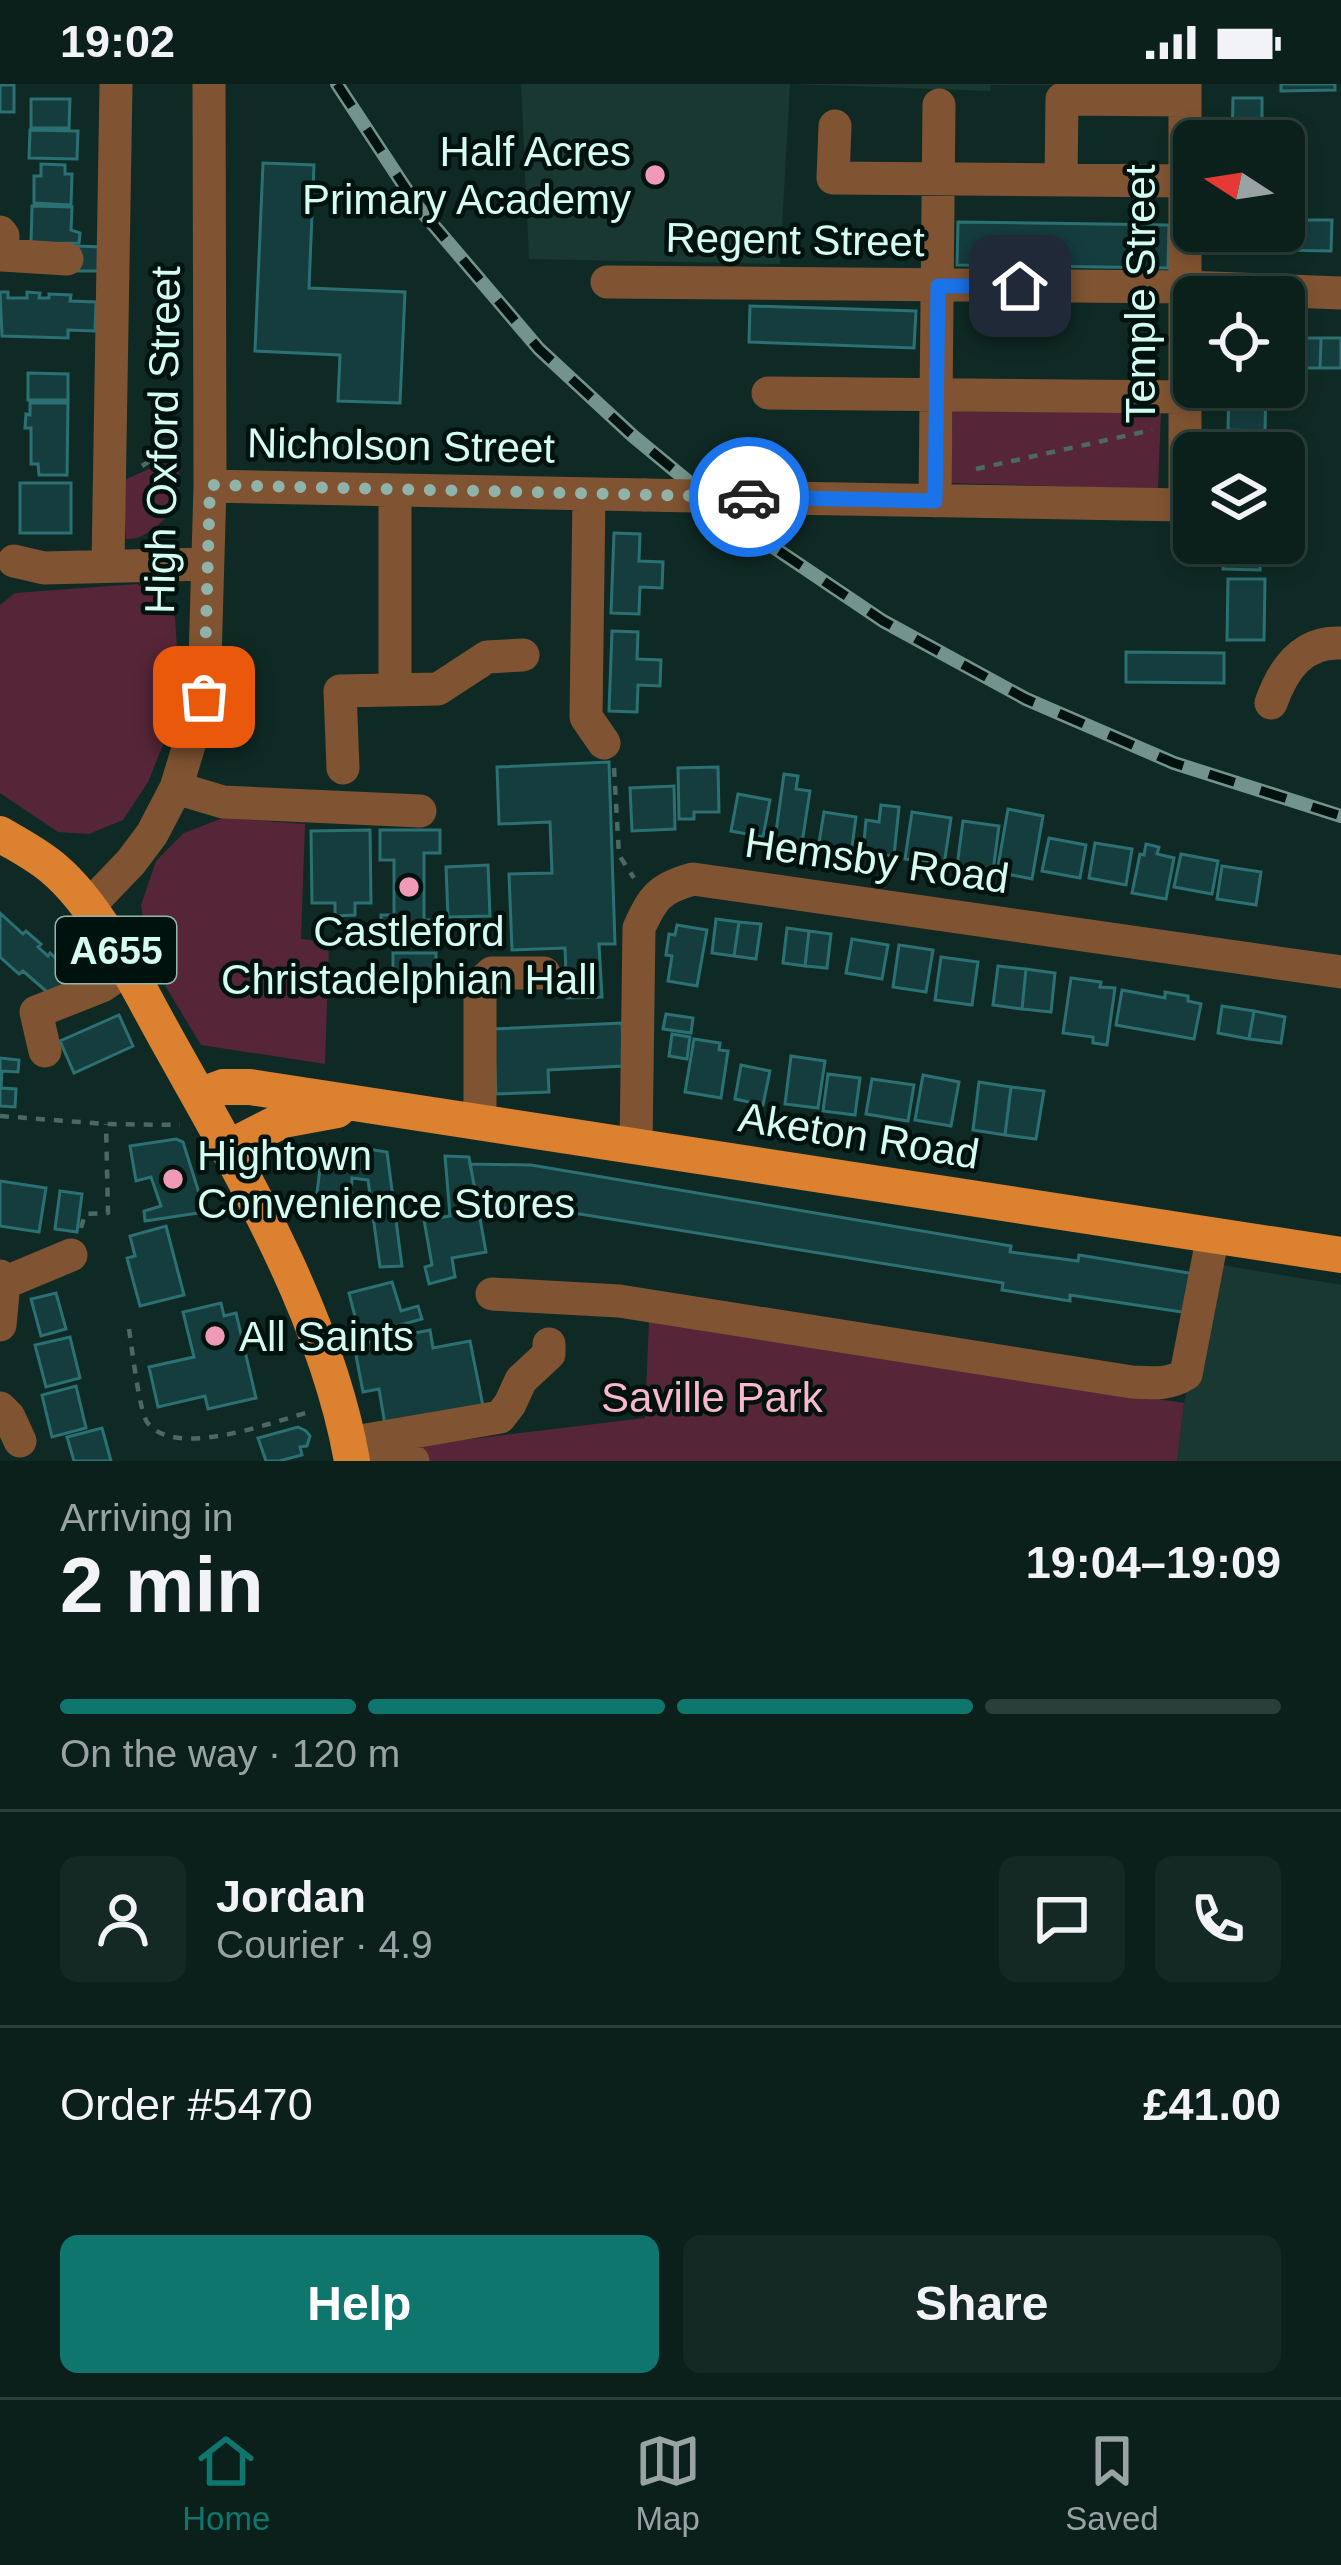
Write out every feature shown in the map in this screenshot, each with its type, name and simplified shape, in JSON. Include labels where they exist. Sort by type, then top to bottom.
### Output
[{"type":"main road","name":"A655","points":[[0,834],[55,869],[88,907],[128,968],[228,1148],[318,1335],[338,1405],[360,1455]]},
{"type":"main road","name":"Aketon Road","points":[[203,1103],[223,1087],[250,1087],[1341,1255]]},
{"type":"main road","name":"Aketon Road","points":[[228,1148],[284,1120],[363,1106]]},
{"type":"street","points":[[108,565],[116,84]]},
{"type":"street","name":"High Oxford Street","points":[[88,907],[152,834],[176,788],[204,697],[210,485],[209,84]]},
{"type":"street","points":[[1061,180],[1062,99],[1185,92]]},
{"type":"street","points":[[935,489],[939,105]]},
{"type":"street","points":[[835,126],[833,178],[1173,181]]},
{"type":"street","points":[[1,234],[2,255],[67,259]]},
{"type":"street","name":"Regent Street","points":[[607,282],[1173,287]]},
{"type":"street","name":"Regent Street","points":[[1305,292],[1341,293]]},
{"type":"street","points":[[768,393],[936,395],[1185,410]]},
{"type":"street","name":"Temple Street","points":[[1185,410],[1185,432]]},
{"type":"street","name":"Nicholson Street","points":[[210,485],[784,498],[935,489],[1173,504]]},
{"type":"street","points":[[395,490],[395,690]]},
{"type":"street","name":"Nicholson Street","points":[[590,494],[586,718],[604,742]]},
{"type":"street","points":[[5,560],[44,568],[206,563]]},
{"type":"street","points":[[1271,703],[1297,658],[1313,646],[1341,644]]},
{"type":"street","points":[[343,767],[340,691],[438,688],[487,657],[523,655]]},
{"type":"street","points":[[176,788],[223,802],[420,811]]},
{"type":"street","name":"Hemsby Road","points":[[651,903],[668,886],[693,879],[1341,972]]},
{"type":"street","points":[[636,1147],[639,928],[651,903]]},
{"type":"street","points":[[45,1051],[36,1012],[102,986],[128,968]]},
{"type":"street","points":[[481,1123],[480,984],[492,974],[544,973]]},
{"type":"street","points":[[492,1294],[620,1301],[1132,1382],[1164,1383],[1186,1374],[1213,1235]]},
{"type":"street","points":[[0,1325],[2,1279],[71,1256]]},
{"type":"street","points":[[360,1455],[500,1417],[521,1380],[549,1354],[549,1344]]},
{"type":"street","points":[[0,1408],[20,1441]]},
{"type":"street","points":[[360,1455],[413,1461]]},
{"type":"path","points":[[935,489],[1185,410]]},
{"type":"path","points":[[110,482],[154,460],[184,426]]},
{"type":"path","points":[[604,742],[613,755],[619,855],[651,903]]},
{"type":"path","points":[[0,1116],[178,1126],[203,1103]]},
{"type":"path","points":[[71,1256],[85,1214],[108,1213],[106,1124]]},
{"type":"path","points":[[129,1329],[146,1420],[174,1439],[199,1440],[338,1405]]},
{"type":"shaded area","name":"Half Acres Primary Academy","points":[[521,84],[790,84],[780,264],[529,259]]},
{"type":"shaded area","points":[[790,84],[1165,84],[1165,86],[991,85],[990,91]]},
{"type":"shaded area","points":[[1216,1264],[1341,1285],[1341,1461],[1177,1461],[1184,1403]]},
{"type":"green space","points":[[953,404],[1161,410],[1158,489],[951,483]]},
{"type":"green space","points":[[179,450],[178,494],[170,512],[146,534],[126,539],[122,481],[167,461]]},
{"type":"green space","points":[[137,584],[159,597],[175,617],[177,648],[169,730],[148,782],[123,820],[89,834],[58,832],[0,793],[0,605],[15,593]]},
{"type":"green space","points":[[223,818],[305,824],[301,939],[329,942],[325,1064],[201,1045],[148,947],[141,905],[156,861],[184,833]]},
{"type":"green space","name":"Saville Park","points":[[649,1320],[1184,1403],[1177,1461],[380,1461],[378,1450],[645,1418]]},
{"type":"building","points":[[1281,84],[1335,84],[1335,90],[1281,91]]},
{"type":"building","points":[[0,85],[14,85],[14,112],[0,112]]},
{"type":"building","points":[[1233,98],[1262,98],[1262,120],[1232,120]]},
{"type":"building","points":[[31,99],[70,99],[69,128],[31,128]]},
{"type":"building","points":[[30,130],[78,131],[77,159],[29,158]]},
{"type":"building","points":[[263,163],[314,165],[309,288],[405,292],[400,403],[338,401],[340,355],[255,351]]},
{"type":"building","points":[[41,164],[65,165],[65,174],[72,174],[71,205],[34,203],[34,176],[41,176]]},
{"type":"building","points":[[32,206],[72,207],[71,230],[80,233],[79,243],[31,244]]},
{"type":"building","points":[[1305,220],[1332,220],[1331,251],[1305,250]]},
{"type":"building","points":[[958,222],[1169,225],[1168,268],[957,265]]},
{"type":"building","points":[[77,246],[102,247],[102,271],[76,271]]},
{"type":"building","points":[[0,292],[8,292],[8,298],[27,298],[27,292],[40,293],[39,298],[71,295],[70,301],[96,302],[95,331],[68,330],[68,338],[2,336]]},
{"type":"building","points":[[750,306],[916,311],[914,348],[749,342]]},
{"type":"building","points":[[1305,338],[1321,338],[1320,368],[1305,368]]},
{"type":"building","points":[[1321,338],[1341,338],[1341,368],[1320,368]]},
{"type":"building","points":[[28,373],[68,374],[68,400],[28,400]]},
{"type":"building","points":[[30,403],[68,403],[67,475],[39,475],[38,464],[31,464],[31,428],[25,428]]},
{"type":"building","points":[[1229,408],[1266,408],[1265,431],[1228,430]]},
{"type":"building","points":[[20,483],[71,483],[71,533],[20,533]]},
{"type":"building","points":[[614,533],[640,534],[639,561],[663,562],[662,588],[640,587],[639,614],[611,613]]},
{"type":"building","points":[[1223,564],[1260,564],[1260,570],[1223,569]]},
{"type":"building","points":[[1228,579],[1265,579],[1264,640],[1227,640]]},
{"type":"building","points":[[612,631],[638,632],[637,659],[661,660],[660,686],[638,685],[637,712],[609,711]]},
{"type":"building","points":[[1126,652],[1224,653],[1224,683],[1126,682]]},
{"type":"building","points":[[609,762],[615,944],[599,944],[602,997],[567,998],[565,948],[512,950],[509,874],[552,873],[550,822],[499,824],[497,767]]},
{"type":"building","points":[[718,767],[719,812],[694,812],[694,819],[679,819],[678,768]]},
{"type":"building","points":[[784,774],[798,776],[796,789],[810,791],[802,843],[775,839]]},
{"type":"building","points":[[674,786],[675,829],[632,831],[630,788]]},
{"type":"building","points":[[738,794],[770,800],[763,837],[731,831]]},
{"type":"building","points":[[881,805],[899,807],[894,856],[863,853],[866,820],[879,822]]},
{"type":"building","points":[[1008,809],[1043,816],[1032,879],[997,872]]},
{"type":"building","points":[[824,812],[856,817],[851,854],[818,849]]},
{"type":"building","points":[[912,812],[951,818],[944,865],[905,859]]},
{"type":"building","points":[[963,821],[999,826],[993,871],[957,866]]},
{"type":"building","points":[[370,830],[371,903],[355,903],[355,915],[335,916],[335,903],[312,903],[311,831]]},
{"type":"building","name":"Castleford Christadelphian Hall","points":[[380,830],[440,830],[440,853],[424,853],[424,920],[435,920],[435,944],[398,944],[398,934],[381,934],[381,915],[394,915],[394,860],[380,860]]},
{"type":"building","points":[[1049,838],[1086,845],[1080,878],[1042,871]]},
{"type":"building","points":[[1095,843],[1132,849],[1126,885],[1089,878]]},
{"type":"building","points":[[1146,844],[1159,847],[1157,854],[1174,858],[1166,899],[1132,893]]},
{"type":"building","points":[[1181,854],[1218,861],[1212,894],[1174,887]]},
{"type":"building","points":[[488,865],[490,916],[448,917],[446,867]]},
{"type":"building","points":[[1222,866],[1261,872],[1256,905],[1217,899]]},
{"type":"building","points":[[0,913],[75,975],[54,998],[0,957]]},
{"type":"building","points":[[716,919],[739,922],[734,956],[712,953]]},
{"type":"building","points":[[739,922],[761,924],[756,959],[734,956]]},
{"type":"building","points":[[677,925],[707,930],[697,986],[668,981],[669,934],[675,935]]},
{"type":"building","points":[[787,928],[809,931],[805,966],[783,963]]},
{"type":"building","points":[[809,931],[831,934],[827,968],[805,966]]},
{"type":"building","points":[[852,939],[888,945],[882,979],[846,973]]},
{"type":"building","points":[[899,945],[933,950],[926,992],[893,987]]},
{"type":"building","points":[[393,953],[436,953],[436,979],[393,979]]},
{"type":"building","points":[[941,957],[978,962],[972,1005],[935,1000]]},
{"type":"building","points":[[998,966],[1026,969],[1022,1009],[993,1005]]},
{"type":"building","points":[[1026,969],[1055,973],[1051,1012],[1022,1009]]},
{"type":"building","points":[[1071,978],[1115,988],[1107,1045],[1093,1043],[1093,1037],[1063,1033]]},
{"type":"building","points":[[1122,990],[1165,998],[1165,992],[1188,996],[1188,1001],[1201,1004],[1194,1039],[1116,1025]]},
{"type":"building","points":[[1222,1006],[1254,1011],[1249,1039],[1218,1033]]},
{"type":"building","points":[[1254,1011],[1285,1017],[1281,1043],[1249,1039]]},
{"type":"building","points":[[666,1014],[693,1018],[691,1033],[663,1029]]},
{"type":"building","points":[[119,1015],[133,1046],[74,1073],[60,1041]]},
{"type":"building","points":[[622,1023],[624,1066],[548,1070],[549,1092],[496,1094],[493,1029]]},
{"type":"building","points":[[672,1034],[690,1037],[687,1059],[669,1056]]},
{"type":"building","points":[[694,1039],[720,1043],[719,1050],[728,1051],[721,1098],[685,1092]]},
{"type":"building","points":[[791,1056],[825,1061],[818,1108],[785,1104]]},
{"type":"building","points":[[0,1058],[19,1060],[18,1072],[2,1071],[1,1088],[16,1089],[15,1107],[0,1106]]},
{"type":"building","points":[[741,1065],[770,1071],[763,1105],[735,1099]]},
{"type":"building","points":[[828,1074],[860,1078],[855,1115],[823,1111]]},
{"type":"building","points":[[923,1075],[959,1082],[951,1126],[915,1120]]},
{"type":"building","points":[[872,1079],[914,1085],[908,1121],[866,1114]]},
{"type":"building","points":[[979,1082],[1011,1087],[1005,1135],[973,1130]]},
{"type":"building","points":[[1011,1087],[1044,1091],[1036,1139],[1005,1135]]},
{"type":"building","name":"Hightown Convenience Stores","points":[[183,1142],[205,1212],[145,1221],[144,1211],[161,1206],[151,1177],[136,1181],[130,1146]]},
{"type":"building","points":[[348,1146],[387,1152],[402,1266],[380,1267],[368,1180],[352,1178],[351,1197],[317,1193],[322,1152],[348,1155]]},
{"type":"building","points":[[445,1156],[469,1157],[486,1252],[452,1258],[455,1277],[429,1284],[425,1267],[432,1265],[424,1220],[450,1216]]},
{"type":"building","points":[[470,1164],[531,1165],[1011,1246],[1010,1252],[1078,1261],[1079,1255],[1201,1275],[1195,1314],[1002,1290],[1003,1283],[537,1207],[479,1209]]},
{"type":"building","points":[[0,1181],[46,1188],[39,1232],[0,1226]]},
{"type":"building","points":[[60,1191],[82,1194],[77,1232],[55,1229]]},
{"type":"building","points":[[166,1226],[184,1295],[140,1306],[127,1258],[135,1256],[130,1236]]},
{"type":"building","points":[[392,1282],[401,1311],[418,1306],[422,1319],[360,1336],[349,1293]]},
{"type":"building","points":[[56,1293],[66,1329],[41,1336],[31,1299]]},
{"type":"building","name":"All Saints","points":[[221,1303],[224,1316],[236,1313],[256,1398],[208,1409],[205,1396],[158,1407],[149,1367],[194,1357],[183,1312]]},
{"type":"building","points":[[430,1330],[433,1348],[470,1341],[483,1406],[385,1425],[379,1389],[363,1392],[354,1345]]},
{"type":"building","points":[[70,1337],[80,1378],[46,1387],[35,1345]]},
{"type":"building","points":[[76,1386],[86,1428],[52,1437],[42,1395]]},
{"type":"building","points":[[298,1427],[310,1436],[307,1446],[300,1447],[302,1455],[266,1461],[258,1438]]},
{"type":"building","points":[[102,1428],[111,1461],[74,1461],[67,1437]]},
{"type":"railway","points":[[337,84],[418,207],[539,349],[633,436],[742,526],[883,621],[1026,699],[1174,763],[1341,816]]},
{"type":"way so far","points":[[204,697],[210,485],[749,497]]},
{"type":"place","name":"Half Acres Primary Academy","points":[[655,175]]},
{"type":"place","name":"Castleford Christadelphian Hall","points":[[409,887]]},
{"type":"place","name":"Hightown Convenience Stores","points":[[173,1179]]},
{"type":"place","name":"All Saints","points":[[215,1336]]},
{"type":"route","points":[[749,497],[935,501],[938,286],[1020,286]]}]
